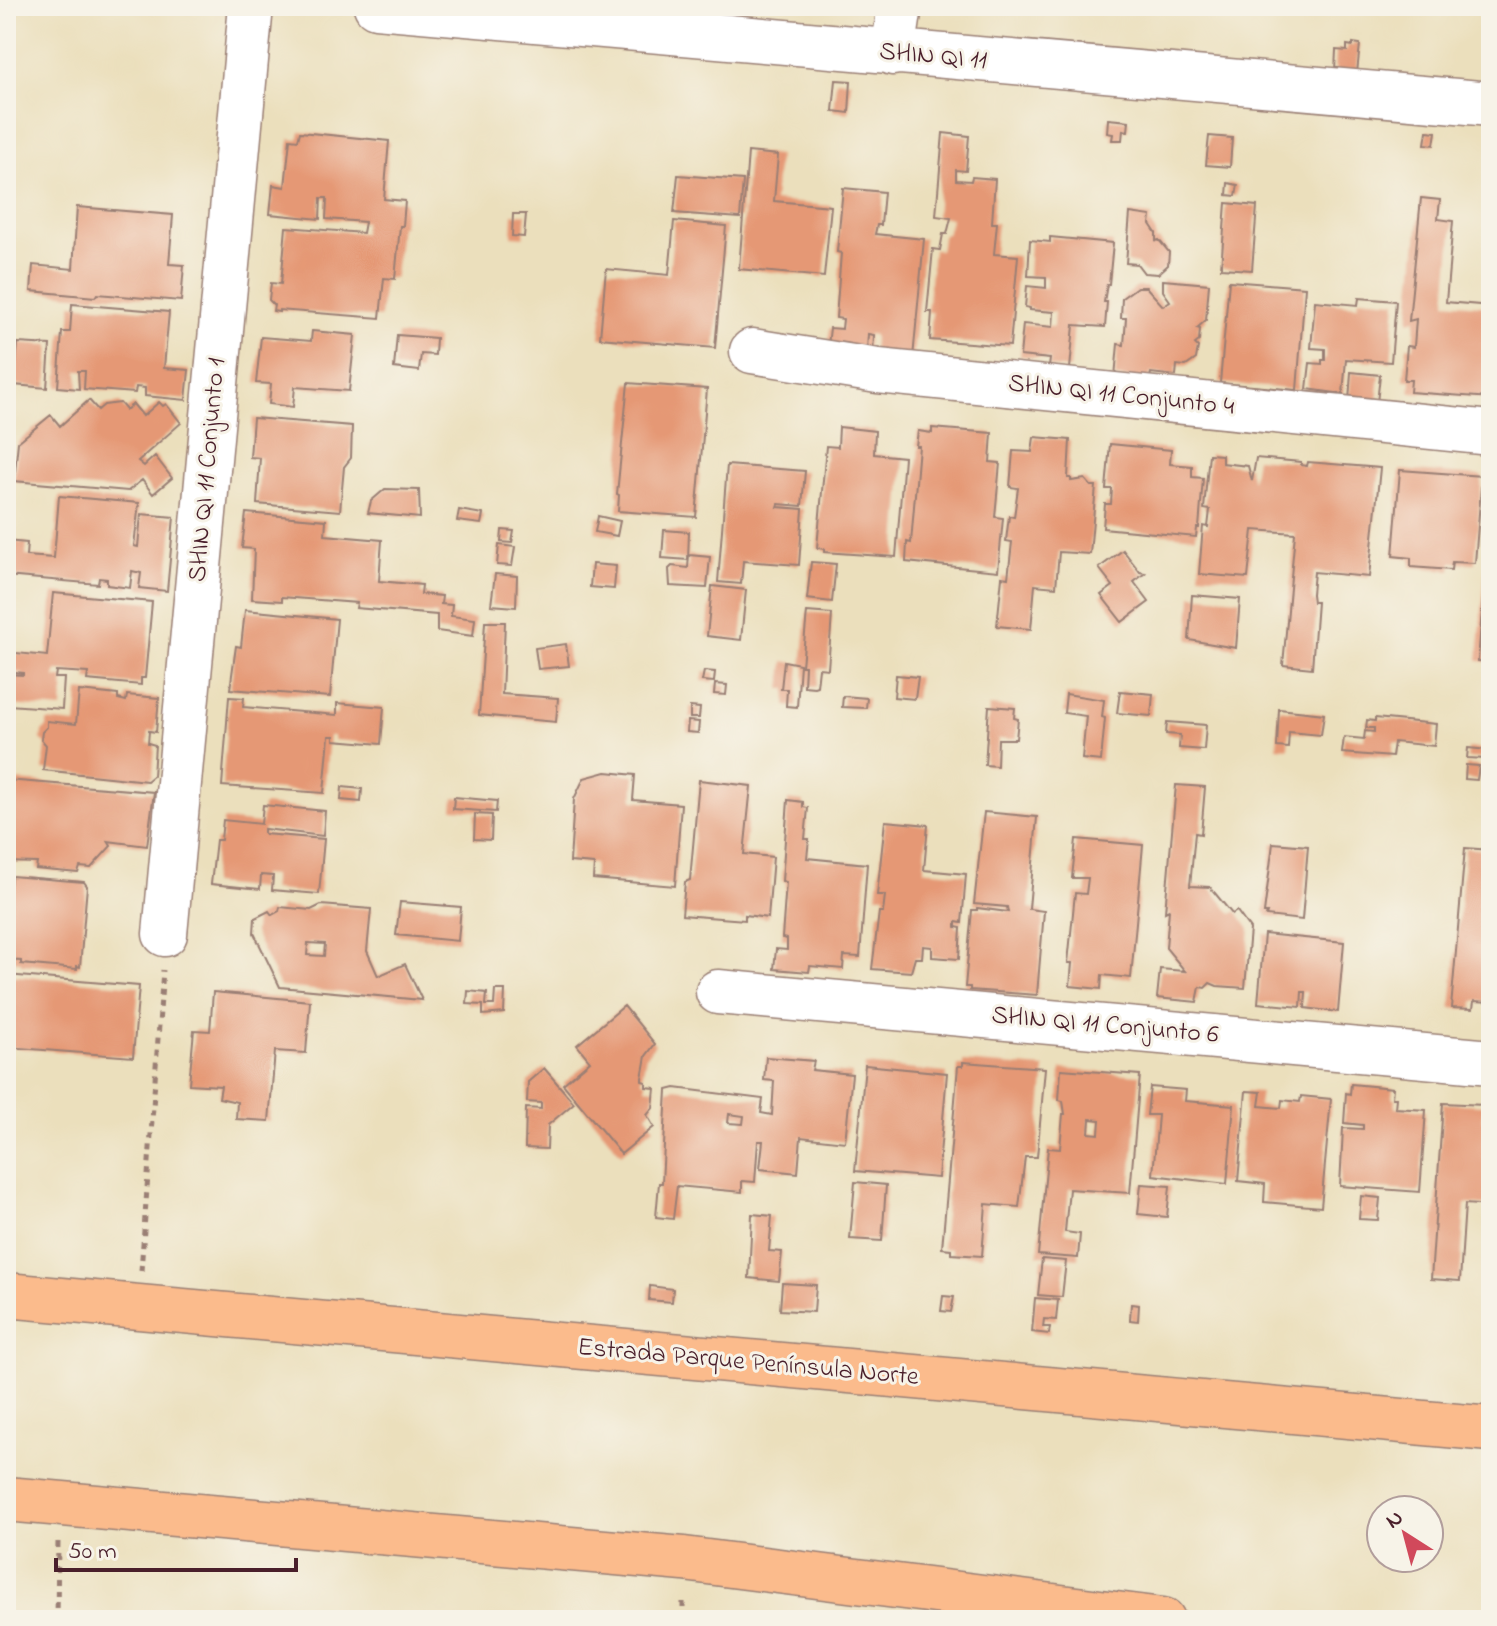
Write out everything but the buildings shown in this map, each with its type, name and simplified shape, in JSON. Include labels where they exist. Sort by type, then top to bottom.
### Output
[{"type":"main road","name":"Estrada Parque Península Norte","points":[[6,1295],[1491,1429]]},
{"type":"main road","points":[[6,1499],[684,1559],[1163,1620]]},
{"type":"street","name":"SHIN QI 11 Conjunto 1","points":[[165,934],[251,6]]},
{"type":"street","name":"SHIN QI 11","points":[[376,6],[1491,104]]},
{"type":"street","points":[[893,53],[900,6]]},
{"type":"street","name":"SHIN QI 11 Conjunto 4","points":[[752,351],[878,371],[1491,433]]},
{"type":"street","name":"SHIN QI 11 Conjunto 6","points":[[718,992],[1491,1062]]},
{"type":"path","points":[[138,1308],[165,934]]},
{"type":"path","points":[[57,1620],[58,1504]]}]
